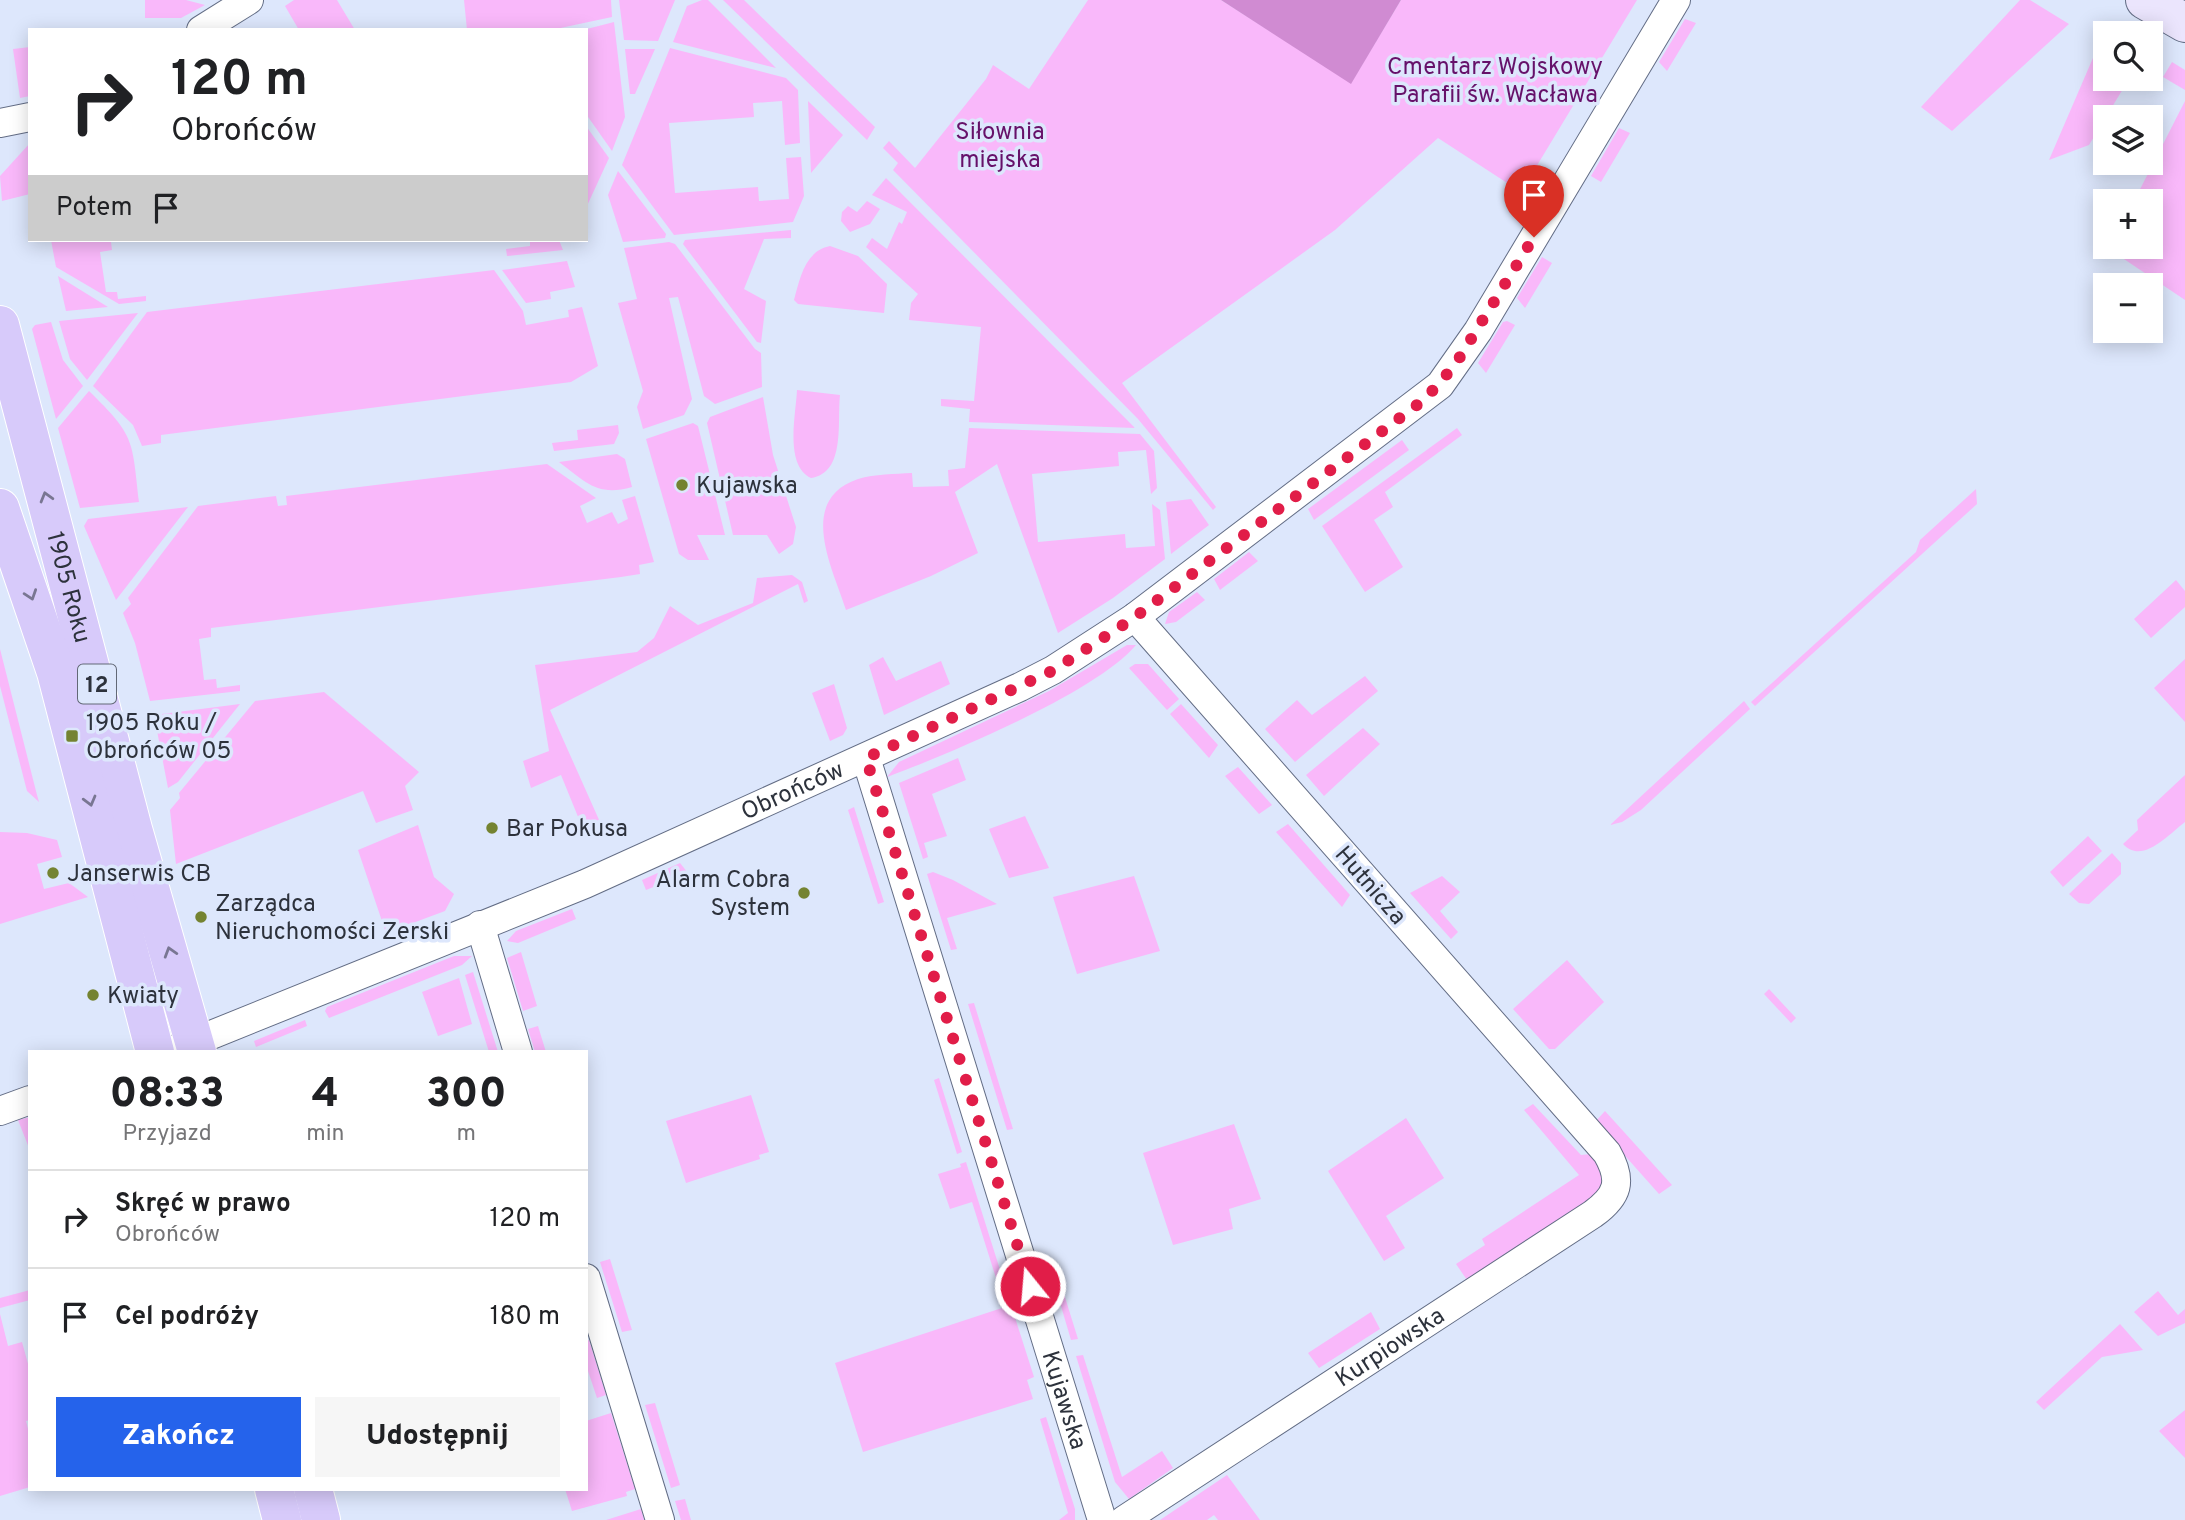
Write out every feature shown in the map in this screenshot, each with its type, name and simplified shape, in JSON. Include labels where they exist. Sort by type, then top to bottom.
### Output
[{"type":"main road","name":"1905 Roku","points":[[0,325],[133,829],[187,1048]]},
{"type":"main road","name":"1905 Roku","points":[[0,508],[56,672],[154,1050]]},
{"type":"main road","points":[[275,1491],[282,1520]]},
{"type":"main road","points":[[314,1491],[321,1520]]},
{"type":"street","points":[[204,28],[249,0]]},
{"type":"street","name":"Obrońców","points":[[187,1048],[690,838],[866,758],[1042,676],[1135,617],[1440,385],[1478,331],[1676,0]]},
{"type":"street","points":[[2145,0],[2185,23]]},
{"type":"street","points":[[0,123],[28,117]]},
{"type":"street","name":"Hutnicza","points":[[1135,617],[1607,1153]]},
{"type":"street","name":"Kujawska","points":[[866,758],[1102,1520]]},
{"type":"street","points":[[480,925],[517,1050]]},
{"type":"street","points":[[0,1111],[28,1101]]},
{"type":"street","name":"Kurpiowska","points":[[1124,1520],[1607,1204],[1616,1187],[1613,1164],[1607,1153]]},
{"type":"street","points":[[588,1285],[660,1520]]},
{"type":"green space","points":[[145,0],[186,0],[205,5],[181,18],[145,18]]},
{"type":"green space","points":[[294,0],[337,0],[354,28],[298,28],[285,6]]},
{"type":"green space","points":[[464,0],[611,0],[612,17],[560,28],[467,28]]},
{"type":"green space","points":[[619,0],[675,0],[658,41],[624,40]]},
{"type":"green space","points":[[708,0],[776,68],[673,42],[687,6]]},
{"type":"green space","points":[[723,0],[744,0],[875,127],[867,140]]},
{"type":"green space","points":[[1088,0],[1221,0],[1351,83],[1401,0],[1637,0],[1521,192],[1438,138],[1335,230],[1122,383],[1216,507],[1213,510],[1138,419],[893,170],[898,163],[883,148],[889,141],[915,168],[986,79],[993,65],[1029,89]]},
{"type":"green space","points":[[2020,0],[2030,0],[2069,24],[1952,131],[1921,107]]},
{"type":"green space","points":[[1685,19],[1696,23],[1667,71],[1659,62]]},
{"type":"green space","points":[[614,22],[625,117],[612,151],[588,117],[588,29]]},
{"type":"green space","points":[[28,47],[28,96],[20,98],[13,49]]},
{"type":"green space","points":[[670,48],[786,78],[798,90],[800,143],[785,145],[782,101],[753,103],[754,117],[669,123],[675,193],[758,187],[759,201],[789,199],[786,158],[801,157],[804,196],[793,222],[674,235],[622,165]]},
{"type":"green space","points":[[625,49],[655,49],[635,94],[630,94]]},
{"type":"green space","points":[[2093,58],[2093,91],[2122,91],[2113,105],[2093,105],[2093,138],[2089,145],[2049,160]]},
{"type":"green space","points":[[2172,62],[2185,70],[2185,90],[2163,77]]},
{"type":"green space","points":[[808,101],[843,135],[811,173]]},
{"type":"green space","points":[[2185,101],[2185,300],[2163,285],[2163,273],[2145,273],[2124,259],[2163,259],[2163,189],[2140,189],[2147,175],[2163,175],[2163,144]]},
{"type":"green space","points":[[1619,128],[1630,133],[1601,182],[1591,176]]},
{"type":"green space","points":[[588,129],[609,158],[588,204]]},
{"type":"green space","points":[[28,145],[28,194],[2,201],[0,176]]},
{"type":"green space","points":[[618,171],[666,234],[665,238],[623,242],[608,195]]},
{"type":"green space","points":[[886,178],[1135,428],[969,422],[970,409],[941,406],[941,399],[974,401],[981,327],[909,320],[911,303],[918,294],[866,247],[872,238],[887,249],[899,222],[902,224],[907,212],[872,195]]},
{"type":"green space","points":[[867,201],[880,209],[870,224],[850,232],[841,221],[842,212],[848,206],[857,212]]},
{"type":"green space","points":[[791,230],[791,238],[764,239],[744,289],[766,301],[761,343],[757,342],[683,244],[685,240]]},
{"type":"green space","points":[[51,242],[111,242],[112,250],[100,252],[106,292],[117,292],[118,299],[146,296],[146,301],[119,304],[56,267]]},
{"type":"green space","points":[[530,242],[560,242],[563,250],[507,256],[506,249],[530,246]]},
{"type":"green space","points":[[669,242],[675,244],[755,349],[761,353],[762,387],[715,404],[704,396],[678,297],[669,298],[692,399],[684,415],[643,429],[637,407],[643,391],[618,303],[637,299],[624,248]]},
{"type":"green space","points":[[830,246],[858,256],[887,284],[884,313],[798,304],[794,300],[809,259]]},
{"type":"green space","points":[[1542,257],[1552,263],[1525,308],[1517,298]]},
{"type":"green space","points":[[567,261],[575,287],[550,292],[551,299],[526,303],[502,270]]},
{"type":"green space","points":[[494,270],[523,311],[526,325],[569,317],[568,310],[582,307],[598,366],[571,382],[161,435],[161,443],[142,446],[133,425],[93,386],[147,312]]},
{"type":"green space","points":[[58,276],[108,307],[66,311]]},
{"type":"green space","points":[[138,313],[87,380],[70,359],[59,321]]},
{"type":"green space","points":[[51,322],[63,360],[83,386],[56,419],[32,329],[35,325]]},
{"type":"green space","points":[[1503,322],[1515,325],[1486,373],[1478,363]]},
{"type":"green space","points":[[797,390],[840,395],[835,457],[830,467],[822,474],[811,478],[797,462],[794,451]]},
{"type":"green space","points":[[89,391],[115,418],[129,440],[135,464],[139,502],[80,508],[58,428]]},
{"type":"green space","points":[[763,397],[773,455],[796,527],[793,544],[779,554],[767,535],[733,535],[707,423],[710,417]]},
{"type":"green space","points":[[693,423],[698,426],[725,535],[697,535],[709,560],[688,560],[679,554],[646,439]]},
{"type":"green space","points":[[618,425],[619,433],[614,444],[554,451],[552,443],[578,440],[577,430]]},
{"type":"green space","points":[[969,428],[1140,434],[1154,451],[1157,488],[1151,494],[1146,450],[1118,452],[1119,466],[1032,474],[1038,542],[1125,534],[1126,548],[1155,546],[1152,504],[1160,510],[1165,559],[1113,598],[1058,633],[997,464],[955,492],[978,553],[931,576],[846,610],[824,537],[824,519],[828,503],[839,489],[858,479],[885,474],[912,473],[913,487],[949,486],[948,470],[965,468]]},
{"type":"green space","points":[[1457,428],[1462,435],[1385,492],[1393,507],[1374,520],[1403,567],[1365,592],[1322,526]]},
{"type":"green space","points":[[1402,440],[1409,450],[1314,520],[1308,509]]},
{"type":"green space","points":[[617,454],[625,459],[632,487],[610,490],[592,486],[559,462]]},
{"type":"green space","points":[[547,464],[596,498],[580,506],[587,523],[612,512],[618,524],[628,519],[622,500],[635,496],[654,562],[639,565],[640,574],[621,577],[211,628],[211,637],[199,639],[204,680],[216,679],[217,688],[240,685],[240,691],[150,701],[135,643],[123,613],[131,604],[128,598],[198,506],[276,496],[278,506],[287,505],[286,496]]},
{"type":"green space","points":[[1976,489],[1977,504],[1755,706],[1751,702],[1916,552],[1920,540]]},
{"type":"green space","points":[[1191,499],[1209,525],[1171,554],[1166,502]]},
{"type":"green space","points":[[188,507],[116,600],[84,526],[88,519]]},
{"type":"green space","points":[[1249,552],[1258,561],[1220,590],[1214,579]]},
{"type":"green space","points":[[792,575],[802,582],[808,601],[804,603],[798,584],[550,710],[600,822],[583,829],[561,775],[531,788],[523,761],[549,751],[535,665],[637,652],[654,638],[670,606],[698,625],[753,603],[757,578]]},
{"type":"green space","points":[[2176,580],[2185,591],[2185,607],[2151,638],[2134,619]]},
{"type":"green space","points":[[1197,592],[1205,600],[1176,622],[1165,624],[1169,612]]},
{"type":"green space","points":[[1127,645],[1136,645],[1117,663],[1056,701],[983,738],[887,777],[899,762],[1049,691]]},
{"type":"green space","points":[[0,649],[39,802],[27,791],[0,686]]},
{"type":"green space","points":[[883,657],[896,681],[941,661],[950,684],[884,715],[869,665]]},
{"type":"green space","points":[[2185,659],[2185,722],[2154,688]]},
{"type":"green space","points":[[1135,664],[1148,664],[1179,699],[1167,710],[1129,668]]},
{"type":"green space","points":[[1365,676],[1378,691],[1295,762],[1265,729],[1297,700],[1312,715]]},
{"type":"green space","points":[[834,684],[847,728],[843,735],[830,741],[812,693]]},
{"type":"green space","points":[[324,692],[419,772],[405,786],[413,810],[376,823],[363,791],[176,864],[170,810],[180,798],[179,793],[255,701]]},
{"type":"green space","points":[[1744,701],[1750,709],[1641,810],[1622,822],[1610,825]]},
{"type":"green space","points":[[240,704],[178,782],[168,788],[154,715]]},
{"type":"green space","points":[[1181,704],[1218,745],[1209,758],[1170,714]]},
{"type":"green space","points":[[1363,728],[1380,744],[1324,796],[1306,775]]},
{"type":"green space","points":[[958,758],[966,780],[932,794],[947,836],[924,843],[928,857],[923,859],[899,783]]},
{"type":"green space","points":[[1238,767],[1272,805],[1259,814],[1225,776]]},
{"type":"green space","points":[[2185,775],[2185,822],[2155,846],[2146,850],[2130,850],[2123,844],[2138,830],[2137,820]]},
{"type":"green space","points":[[854,807],[884,902],[878,904],[848,810]]},
{"type":"green space","points":[[1025,816],[1049,868],[1009,878],[989,829]]},
{"type":"green space","points":[[1288,824],[1350,895],[1342,907],[1276,832]]},
{"type":"green space","points":[[418,825],[434,877],[454,894],[445,911],[386,933],[358,850]]},
{"type":"green space","points":[[0,832],[27,833],[57,840],[62,857],[37,864],[44,889],[69,883],[88,897],[0,924]]},
{"type":"green space","points":[[2088,836],[2102,851],[2063,887],[2050,872]]},
{"type":"green space","points":[[2112,853],[2121,863],[2121,874],[2089,904],[2079,903],[2069,894]]},
{"type":"green space","points":[[680,863],[688,873],[646,890],[642,880]]},
{"type":"green space","points":[[933,872],[997,904],[947,918],[957,949],[951,950],[927,874]]},
{"type":"green space","points":[[1134,876],[1160,951],[1077,974],[1053,897]]},
{"type":"green space","points":[[1442,876],[1460,892],[1440,911],[1458,932],[1451,939],[1410,893]]},
{"type":"green space","points":[[572,909],[576,919],[518,943],[507,941],[516,931]]},
{"type":"green space","points":[[521,952],[537,1006],[523,1011],[507,958]]},
{"type":"green space","points":[[454,956],[472,956],[462,965],[329,1018],[325,1011],[327,1007]]},
{"type":"green space","points":[[1567,960],[1604,1002],[1555,1049],[1549,1049],[1513,1009]]},
{"type":"green space","points":[[473,972],[497,1050],[488,1050],[465,975]]},
{"type":"green space","points":[[459,978],[472,1024],[438,1036],[422,992]]},
{"type":"green space","points":[[1769,989],[1796,1018],[1791,1023],[1764,994]]},
{"type":"green space","points":[[974,1003],[1013,1129],[1007,1130],[968,1004]]},
{"type":"green space","points":[[305,1020],[307,1026],[256,1047],[254,1041]]},
{"type":"green space","points":[[538,1026],[545,1050],[534,1050],[528,1029]]},
{"type":"green space","points":[[939,1078],[962,1152],[957,1154],[934,1080]]},
{"type":"green space","points":[[751,1095],[769,1152],[759,1155],[760,1159],[686,1183],[666,1121]]},
{"type":"green space","points":[[1533,1104],[1581,1155],[1592,1154],[1602,1174],[1598,1195],[1467,1280],[1456,1264],[1485,1245],[1482,1239],[1579,1175],[1524,1110]]},
{"type":"green space","points":[[1605,1111],[1672,1185],[1659,1194],[1595,1122]]},
{"type":"green space","points":[[28,1118],[28,1145],[18,1120]]},
{"type":"green space","points":[[1406,1118],[1444,1178],[1386,1216],[1405,1248],[1384,1261],[1328,1171]]},
{"type":"green space","points":[[1234,1124],[1261,1199],[1229,1209],[1233,1229],[1173,1245],[1143,1153]]},
{"type":"green space","points":[[966,1162],[1002,1276],[996,1278],[972,1202],[950,1209],[938,1174],[961,1167],[960,1164]]},
{"type":"green space","points":[[610,1259],[632,1330],[622,1332],[600,1262]]},
{"type":"green space","points":[[1059,1278],[1078,1339],[1071,1340],[1053,1279]]},
{"type":"green space","points":[[28,1291],[28,1301],[0,1308],[0,1298]]},
{"type":"green space","points":[[2158,1291],[2178,1315],[2185,1309],[2185,1323],[2158,1336],[2134,1312]]},
{"type":"green space","points":[[1011,1305],[1034,1377],[1027,1380],[1033,1399],[863,1452],[835,1363]]},
{"type":"green space","points":[[1371,1312],[1380,1329],[1319,1368],[1308,1353]]},
{"type":"green space","points":[[0,1314],[8,1346],[22,1342],[28,1364],[28,1488],[0,1496]]},
{"type":"green space","points":[[2120,1324],[2143,1350],[2102,1357],[2044,1410],[2036,1402]]},
{"type":"green space","points":[[588,1340],[606,1395],[597,1398],[588,1371]]},
{"type":"green space","points":[[1083,1355],[1122,1477],[1162,1451],[1173,1468],[1129,1499],[1115,1482],[1076,1356]]},
{"type":"green space","points":[[655,1403],[680,1485],[671,1488],[645,1405]]},
{"type":"green space","points":[[2185,1410],[2185,1458],[2159,1431]]},
{"type":"green space","points":[[611,1413],[635,1489],[626,1492],[627,1496],[572,1511],[566,1491],[588,1491],[588,1420]]},
{"type":"green space","points":[[1046,1417],[1075,1509],[1075,1520],[1059,1520],[1068,1513],[1040,1419]]},
{"type":"green space","points":[[1227,1475],[1260,1520],[1218,1520],[1214,1515],[1207,1520],[1160,1520]]},
{"type":"green space","points":[[685,1499],[691,1520],[681,1520],[675,1501]]},
{"type":"green space","points":[[641,1509],[644,1520],[606,1520]]},
{"type":"shaded area","points":[[1221,0],[1401,0],[1351,84]]},
{"type":"place","name":"Kujawska","points":[[682,485]]},
{"type":"place","name":"1905 Roku / Obrońców 05","points":[[72,736]]},
{"type":"place","name":"Bar Pokusa","points":[[492,828]]},
{"type":"place","name":"Janserwis CB","points":[[53,873]]},
{"type":"place","name":"Alarm Cobra System","points":[[804,893]]},
{"type":"place","name":"Zarządca Nieruchomości Zerski","points":[[201,917]]},
{"type":"place","name":"Kwiaty","points":[[93,995]]},
{"type":"route","points":[[1030,1286],[866,758],[1054,670],[1135,617],[1425,399],[1440,385],[1478,331],[1534,237]]},
{"type":"park label","name":"Cmentarz Wojskowy Parafii św. Wacława","points":[[1495,80]]},
{"type":"park label","name":"Siłownia miejska","points":[[1000,145]]}]
